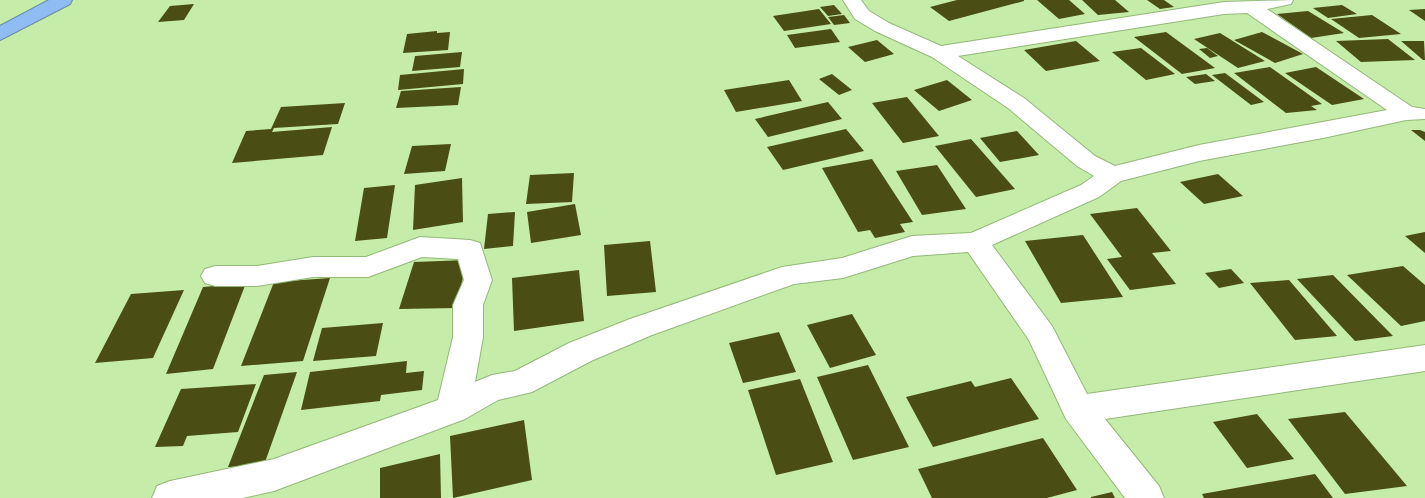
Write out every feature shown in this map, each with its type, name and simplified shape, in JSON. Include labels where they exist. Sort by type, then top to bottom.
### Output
[{"type":"highway","points":[[0,13],[25,0]]},
{"type":"highway","points":[[0,34],[63,0]]},
{"type":"street","points":[[852,0],[862,15],[882,27],[939,53],[1016,103],[1086,162],[1112,175]]},
{"type":"street","points":[[939,53],[1224,8],[1251,7],[1284,0]]},
{"type":"street","points":[[1251,7],[1415,114]]},
{"type":"street","points":[[170,498],[274,475],[453,409],[492,388],[521,383],[580,352],[641,327],[792,274],[843,268],[912,246],[975,242],[1090,191],[1112,175],[1199,153],[1415,114]]},
{"type":"street","points":[[975,242],[1042,334],[1078,409],[1146,498]]},
{"type":"street","points":[[215,276],[257,276],[313,267],[368,267],[420,247],[470,250],[478,280],[468,306],[468,337],[453,409]]},
{"type":"street","points":[[1078,409],[1425,358]]},
{"type":"building","points":[[957,0],[1024,1],[949,21],[930,7]]},
{"type":"building","points":[[1037,0],[1069,0],[1085,14],[1059,19]]},
{"type":"building","points":[[1082,0],[1115,0],[1129,12],[1098,15]]},
{"type":"building","points":[[1147,0],[1164,0],[1174,7],[1160,9]]},
{"type":"building","points":[[194,4],[184,20],[158,22],[170,6]]},
{"type":"building","points":[[834,5],[842,14],[828,16],[820,7]]},
{"type":"building","points":[[1342,5],[1357,14],[1328,18],[1313,8]]},
{"type":"building","points":[[819,9],[831,24],[784,31],[773,16]]},
{"type":"building","points":[[1425,9],[1425,21],[1409,10]]},
{"type":"building","points":[[1308,11],[1344,33],[1311,38],[1277,14]]},
{"type":"building","points":[[844,15],[850,23],[834,25],[828,17]]},
{"type":"building","points":[[1372,15],[1401,34],[1359,38],[1331,19]]},
{"type":"building","points":[[831,29],[840,42],[795,48],[787,35]]},
{"type":"building","points":[[437,31],[437,33],[450,32],[448,50],[403,53],[407,34]]},
{"type":"building","points":[[1166,32],[1215,68],[1182,74],[1134,37]]},
{"type":"building","points":[[1262,32],[1303,54],[1275,63],[1234,40]]},
{"type":"building","points":[[1220,33],[1265,61],[1238,68],[1194,39]]},
{"type":"building","points":[[1388,39],[1415,60],[1361,62],[1336,41]]},
{"type":"building","points":[[877,40],[894,54],[865,62],[848,47]]},
{"type":"building","points":[[1076,41],[1100,61],[1046,71],[1024,50]]},
{"type":"building","points":[[1401,41],[1424,41],[1425,60],[1423,60]]},
{"type":"building","points":[[1141,48],[1175,74],[1146,80],[1112,52]]},
{"type":"building","points":[[1207,48],[1218,56],[1210,58],[1199,49]]},
{"type":"building","points":[[462,52],[460,67],[412,71],[415,56]]},
{"type":"building","points":[[1270,67],[1322,104],[1311,106],[1317,110],[1286,113],[1234,73]]},
{"type":"building","points":[[1316,67],[1364,99],[1332,105],[1285,73]]},
{"type":"building","points":[[464,69],[463,84],[398,90],[400,75]]},
{"type":"building","points":[[1225,73],[1264,102],[1251,105],[1212,75]]},
{"type":"building","points":[[832,74],[852,90],[839,95],[819,79]]},
{"type":"building","points":[[1206,74],[1215,81],[1195,84],[1186,77]]},
{"type":"building","points":[[789,80],[802,101],[736,112],[724,90]]},
{"type":"building","points":[[947,80],[972,100],[939,111],[914,90]]},
{"type":"building","points":[[461,87],[458,105],[396,108],[401,91]]},
{"type":"building","points":[[907,97],[939,136],[903,143],[872,103]]},
{"type":"building","points":[[828,102],[842,119],[768,137],[755,119]]},
{"type":"building","points":[[345,103],[338,124],[274,128],[272,132],[332,127],[323,155],[232,163],[246,131],[271,129],[281,107]]},
{"type":"building","points":[[846,129],[864,151],[783,170],[767,147]]},
{"type":"building","points":[[1411,130],[1425,132],[1425,141]]},
{"type":"building","points":[[1017,131],[1039,155],[1000,162],[980,138]]},
{"type":"building","points":[[971,139],[1015,189],[976,197],[935,146]]},
{"type":"building","points":[[451,144],[445,171],[404,174],[412,146]]},
{"type":"building","points":[[872,159],[913,222],[900,224],[905,232],[875,238],[870,230],[858,232],[822,168]]},
{"type":"building","points":[[937,165],[966,209],[922,215],[896,171]]},
{"type":"building","points":[[574,173],[572,202],[526,204],[530,175]]},
{"type":"building","points":[[1218,174],[1243,196],[1204,204],[1180,182]]},
{"type":"building","points":[[462,178],[463,222],[413,230],[415,185]]},
{"type":"building","points":[[395,185],[387,238],[355,241],[364,188]]},
{"type":"building","points":[[575,204],[581,235],[531,243],[527,212]]},
{"type":"building","points":[[1137,208],[1171,251],[1152,253],[1176,284],[1130,290],[1107,259],[1122,257],[1090,214]]},
{"type":"building","points":[[515,212],[513,246],[484,249],[488,214]]},
{"type":"building","points":[[1425,232],[1425,253],[1405,236]]},
{"type":"building","points":[[1083,235],[1123,297],[1061,303],[1025,241]]},
{"type":"building","points":[[650,241],[656,292],[607,296],[604,245]]},
{"type":"building","points":[[467,260],[456,308],[399,309],[414,262]]},
{"type":"building","points":[[1403,266],[1425,285],[1425,321],[1401,326],[1347,275]]},
{"type":"building","points":[[1231,269],[1244,283],[1219,288],[1205,273]]},
{"type":"building","points":[[579,270],[584,321],[514,331],[512,278]]},
{"type":"building","points":[[1333,275],[1393,336],[1355,341],[1297,279]]},
{"type":"building","points":[[330,278],[303,361],[241,366],[274,282]]},
{"type":"building","points":[[1289,280],[1337,336],[1295,340],[1250,283]]},
{"type":"building","points":[[246,283],[213,369],[166,374],[203,287]]},
{"type":"building","points":[[184,290],[153,358],[95,363],[131,294]]},
{"type":"building","points":[[852,314],[876,355],[830,368],[807,325]]},
{"type":"building","points":[[383,323],[376,356],[313,361],[322,328]]},
{"type":"building","points":[[779,332],[796,372],[743,383],[729,343]]},
{"type":"building","points":[[407,361],[406,373],[424,371],[422,390],[381,395],[380,401],[301,410],[310,372]]},
{"type":"building","points":[[868,365],[909,447],[853,460],[817,377]]},
{"type":"building","points":[[297,372],[264,465],[228,467],[264,375]]},
{"type":"building","points":[[1011,378],[1039,419],[933,447],[906,397],[971,381],[975,387]]},
{"type":"building","points":[[800,379],[833,462],[776,475],[748,390]]},
{"type":"building","points":[[256,384],[238,432],[187,436],[183,446],[155,447],[181,389]]},
{"type":"building","points":[[1345,412],[1407,486],[1345,494],[1288,419]]},
{"type":"building","points":[[1257,414],[1294,459],[1247,468],[1213,422]]},
{"type":"building","points":[[524,420],[532,480],[453,498],[450,436]]},
{"type":"building","points":[[1043,438],[1077,490],[1047,498],[932,498],[918,469]]},
{"type":"building","points":[[440,454],[441,498],[380,498],[380,468]]},
{"type":"building","points":[[1315,474],[1333,498],[1204,498],[1202,494]]},
{"type":"building","points":[[1112,492],[1115,498],[1091,498],[1091,497]]}]
